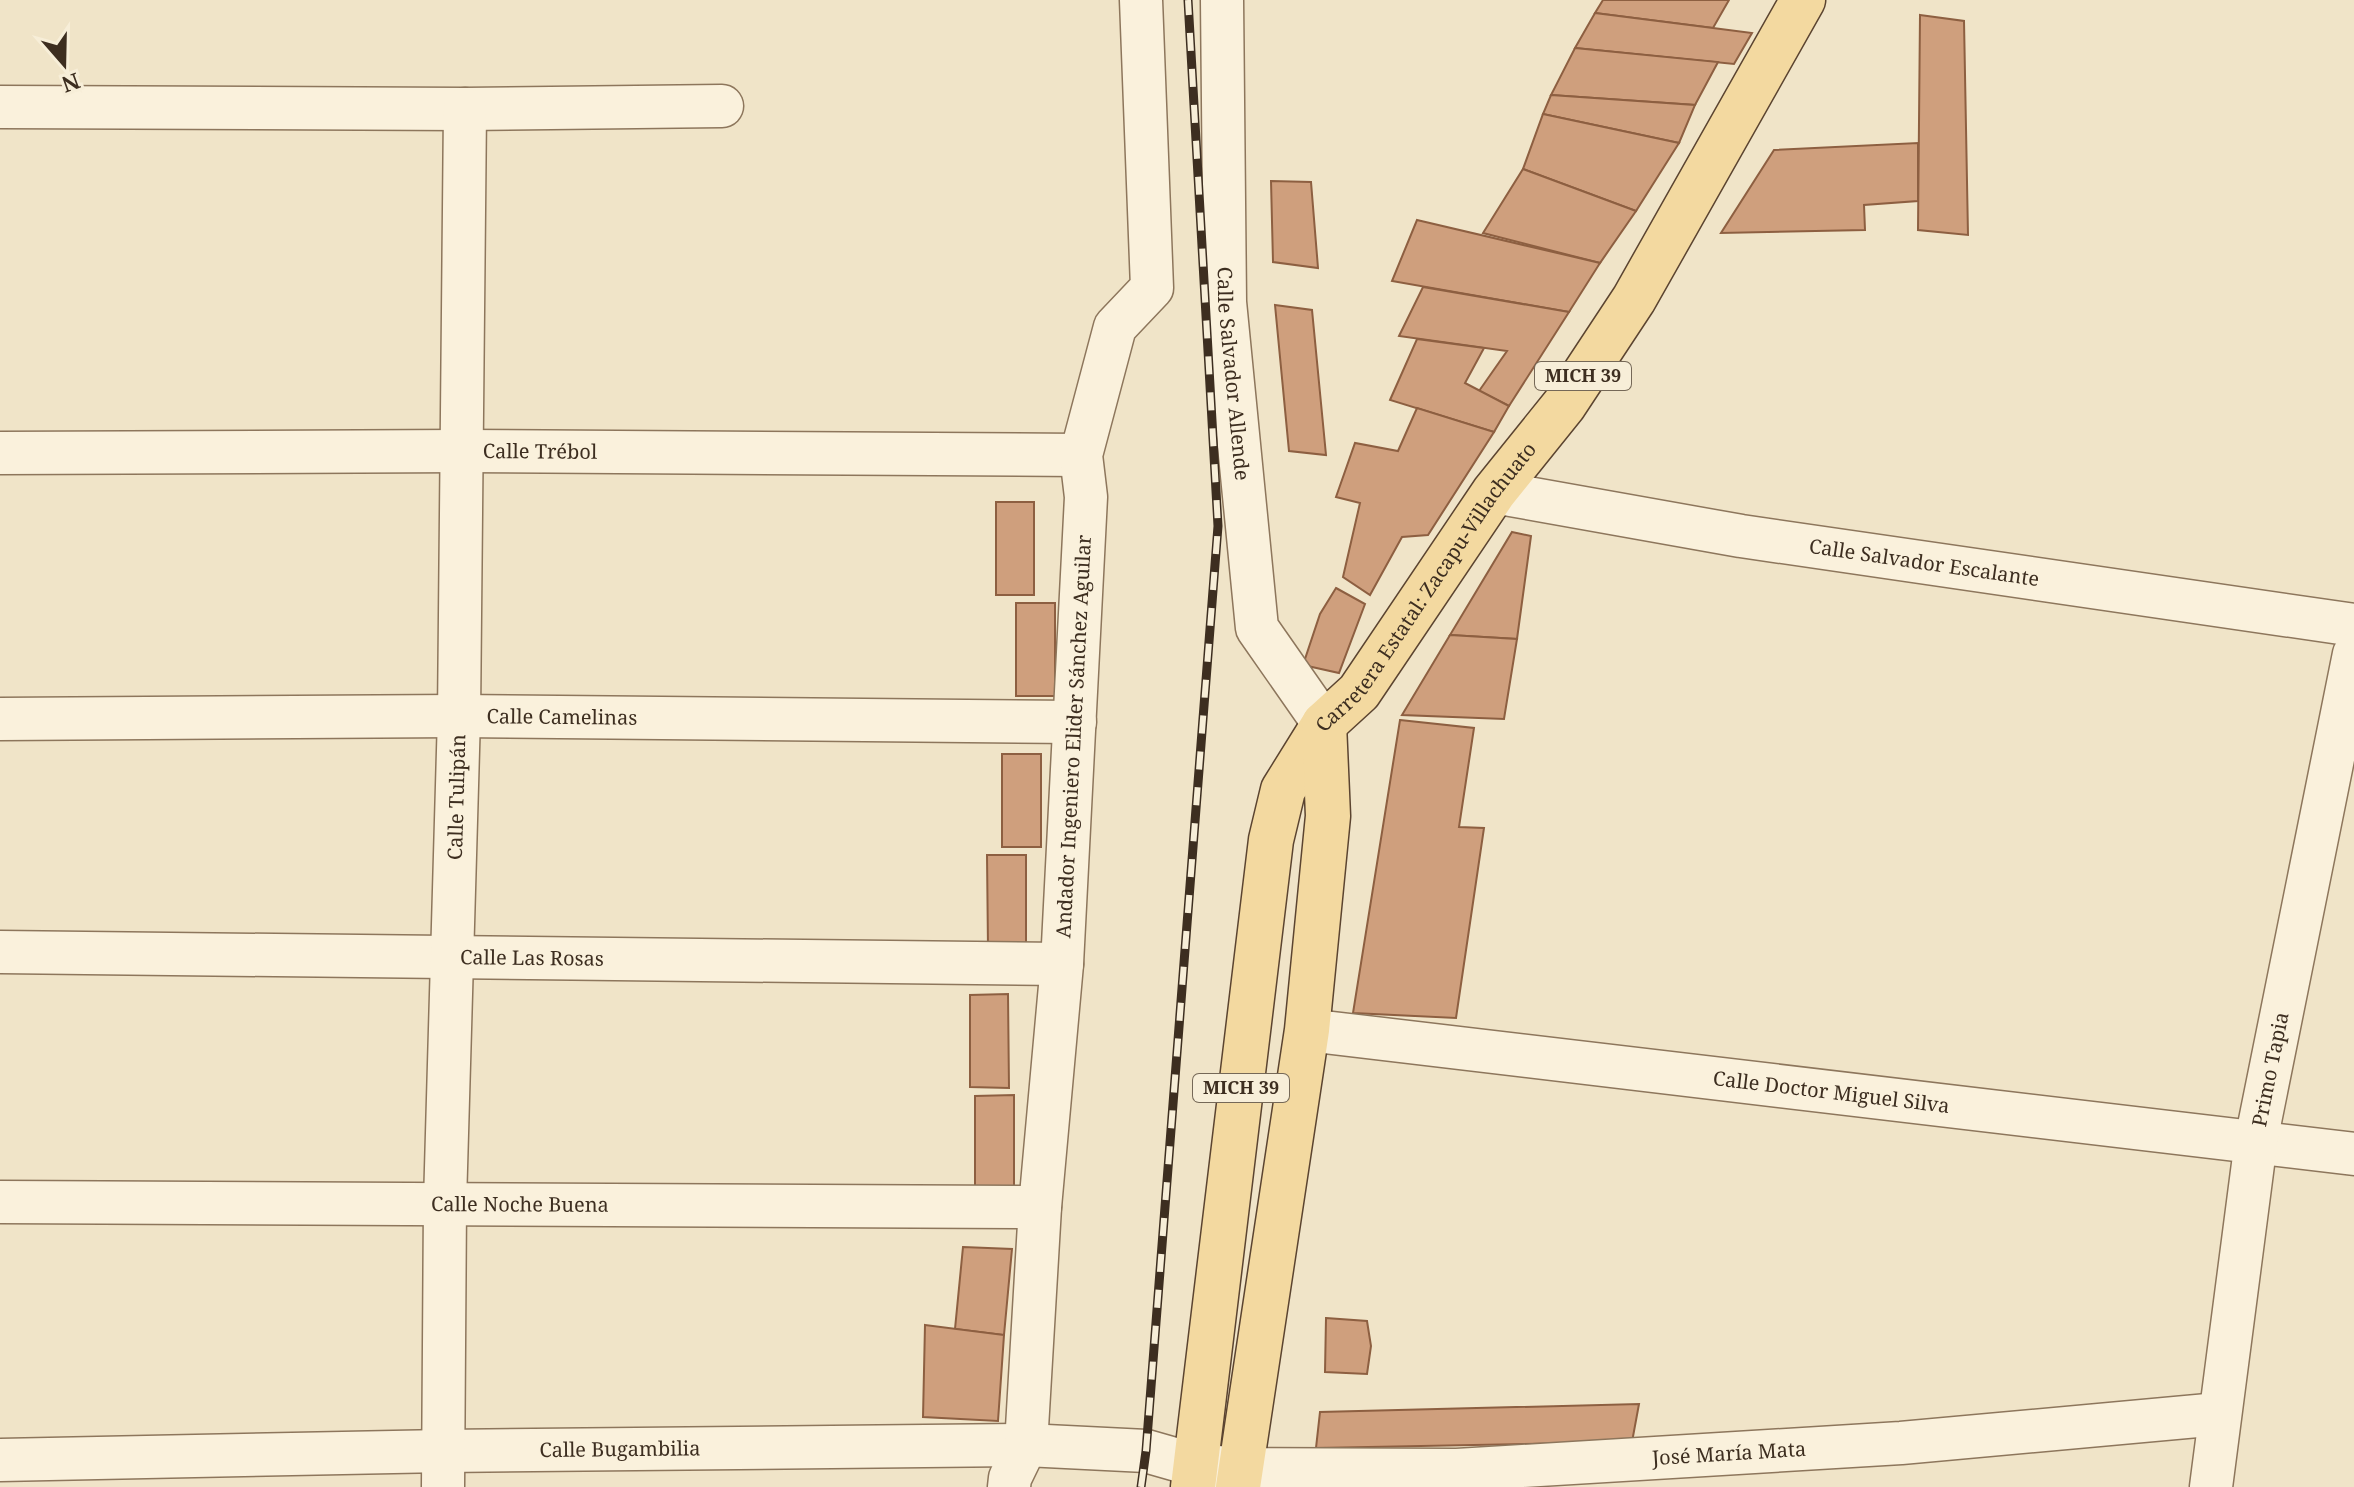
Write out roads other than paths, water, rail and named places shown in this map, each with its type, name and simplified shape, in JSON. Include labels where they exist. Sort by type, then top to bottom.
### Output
[{"type":"main road","name":"Carretera Estatal: Zacapu-Villachuato","points":[[1238,1478],[1307,1030],[1328,816],[1324,724],[1359,692],[1494,492],[1564,405],[1634,299],[1803,0]]},
{"type":"main road","name":"MICH 39","points":[[1194,1476],[1271,840],[1283,790],[1324,724]]},
{"type":"street","name":"Andador Ingeniero Elider Sánchez Aguilar","points":[[1009,1487],[1010,1478],[1026,1445],[1040,1207],[1062,964],[1086,497],[1081,455],[1115,327],[1152,288],[1141,0]]},
{"type":"street","name":"Calle Salvador Allende","points":[[1222,0],[1225,302],[1257,628],[1324,724]]},
{"type":"street","points":[[0,107],[465,109],[722,106]]},
{"type":"street","name":"Calle Tulipán","points":[[443,1469],[445,1203],[459,716],[465,109]]},
{"type":"street","name":"Calle Trébol","points":[[0,453],[463,451],[1081,455]]},
{"type":"street","name":"Calle Salvador Escalante","points":[[1494,492],[1741,536],[2354,625]]},
{"type":"street","name":"Primo Tapia","points":[[2211,1487],[2256,1141],[2354,654]]},
{"type":"street","name":"Calle Camelinas","points":[[0,719],[459,716],[1075,722]]},
{"type":"street","name":"Calle Las Rosas","points":[[0,952],[1062,964]]},
{"type":"street","name":"Calle Doctor Miguel Silva","points":[[1307,1030],[2354,1154]]},
{"type":"street","name":"Calle Noche Buena","points":[[0,1202],[1040,1207]]},
{"type":"street","name":"José María Mata","points":[[1238,1478],[1457,1470],[1901,1443],[2219,1414]]},
{"type":"street","name":"Calle Bugambilia","points":[[0,1460],[443,1469],[1026,1445],[1146,1451],[1194,1476],[1238,1478]]},
{"type":"railway","points":[[1141,1487],[1218,526],[1188,0]]}]
